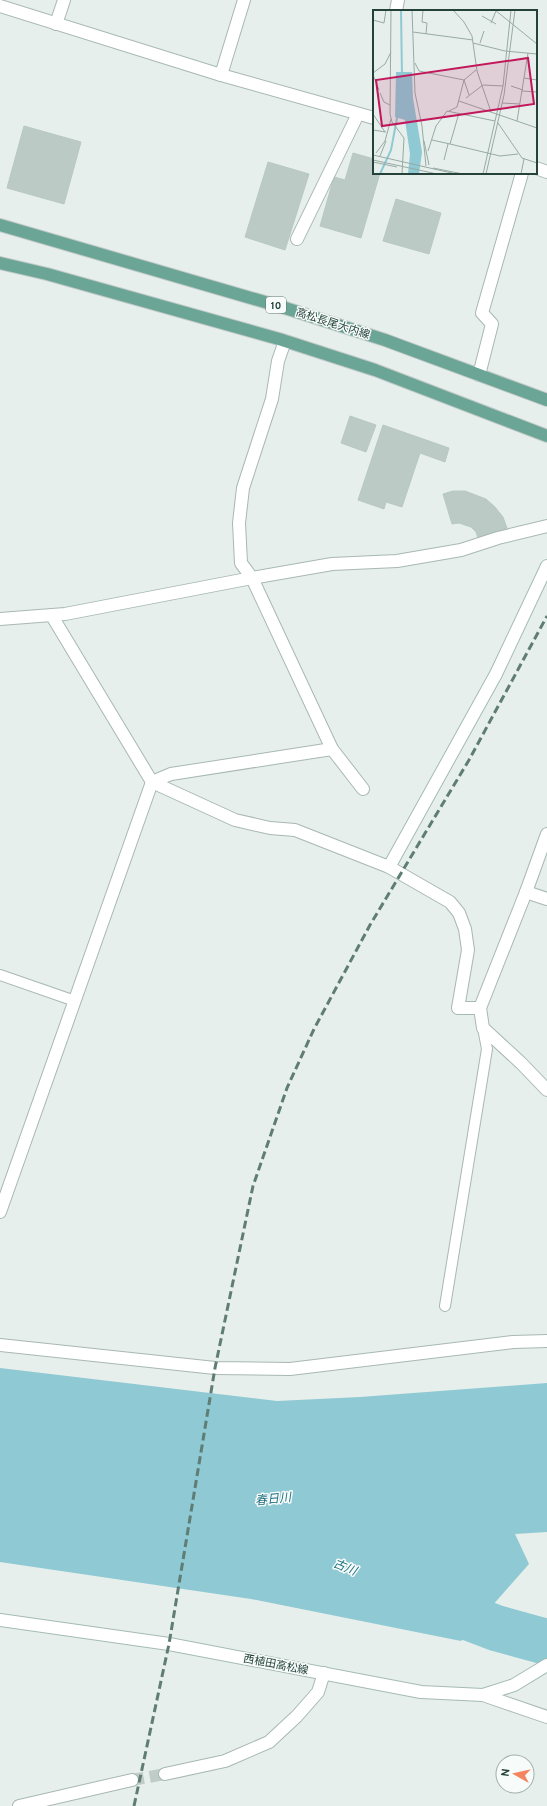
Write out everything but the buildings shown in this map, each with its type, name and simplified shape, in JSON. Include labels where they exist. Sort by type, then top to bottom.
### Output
[{"type":"main road","name":"高松長尾大内線","points":[[0,225],[282,307],[385,340],[547,400]]},
{"type":"main road","points":[[0,263],[48,274],[285,341],[375,370],[547,436]]},
{"type":"street","points":[[56,24],[64,0]]},
{"type":"street","points":[[221,75],[244,0]]},
{"type":"street","points":[[396,10],[398,0]]},
{"type":"street","points":[[0,6],[221,75],[358,114],[373,115]]},
{"type":"street","points":[[297,239],[358,114]]},
{"type":"street","points":[[537,168],[547,172]]},
{"type":"street","points":[[479,375],[492,324],[482,313],[522,174]]},
{"type":"street","points":[[285,341],[278,361],[272,399],[243,488],[239,523],[241,563],[252,578],[332,749],[363,790]]},
{"type":"street","points":[[0,619],[52,616],[332,564],[397,561],[461,550],[498,538],[547,526]]},
{"type":"street","points":[[389,867],[496,674],[547,566]]},
{"type":"street","points":[[52,616],[152,782],[235,820],[270,828],[295,830],[389,867],[450,902],[459,913],[465,930],[468,950],[458,1008],[480,1008]]},
{"type":"street","points":[[0,1212],[152,782],[171,774],[332,749]]},
{"type":"street","points":[[547,834],[526,892],[480,1008],[483,1028],[522,1063],[547,1090]]},
{"type":"street","points":[[526,892],[547,899]]},
{"type":"street","points":[[0,1345],[215,1368],[290,1369],[513,1342],[547,1341]]},
{"type":"street","name":"西植田高松線","points":[[0,1620],[169,1644],[421,1692],[483,1695],[514,1684],[547,1666]]},
{"type":"street","points":[[165,1774],[225,1761],[269,1742],[297,1716],[318,1692],[324,1673]]},
{"type":"street","points":[[483,1695],[547,1716]]},
{"type":"street","points":[[19,1806],[132,1780]]},
{"type":"lane","points":[[0,975],[75,1001]]},
{"type":"lane","points":[[445,1306],[487,1049],[483,1028]]},
{"type":"water","name":"春日川","points":[[0,1368],[277,1401],[360,1397],[547,1383],[547,1532],[515,1534],[529,1564],[461,1641],[251,1599],[0,1562]]},
{"type":"waterway","name":"古川","points":[[420,1599],[496,1628],[547,1642]]},
{"type":"tunnel","points":[[132,1780],[165,1774]]},
{"type":"railway","points":[[134,1806],[169,1644],[215,1368],[253,1186],[287,1088],[314,1029],[370,925],[469,760],[547,616]]}]
